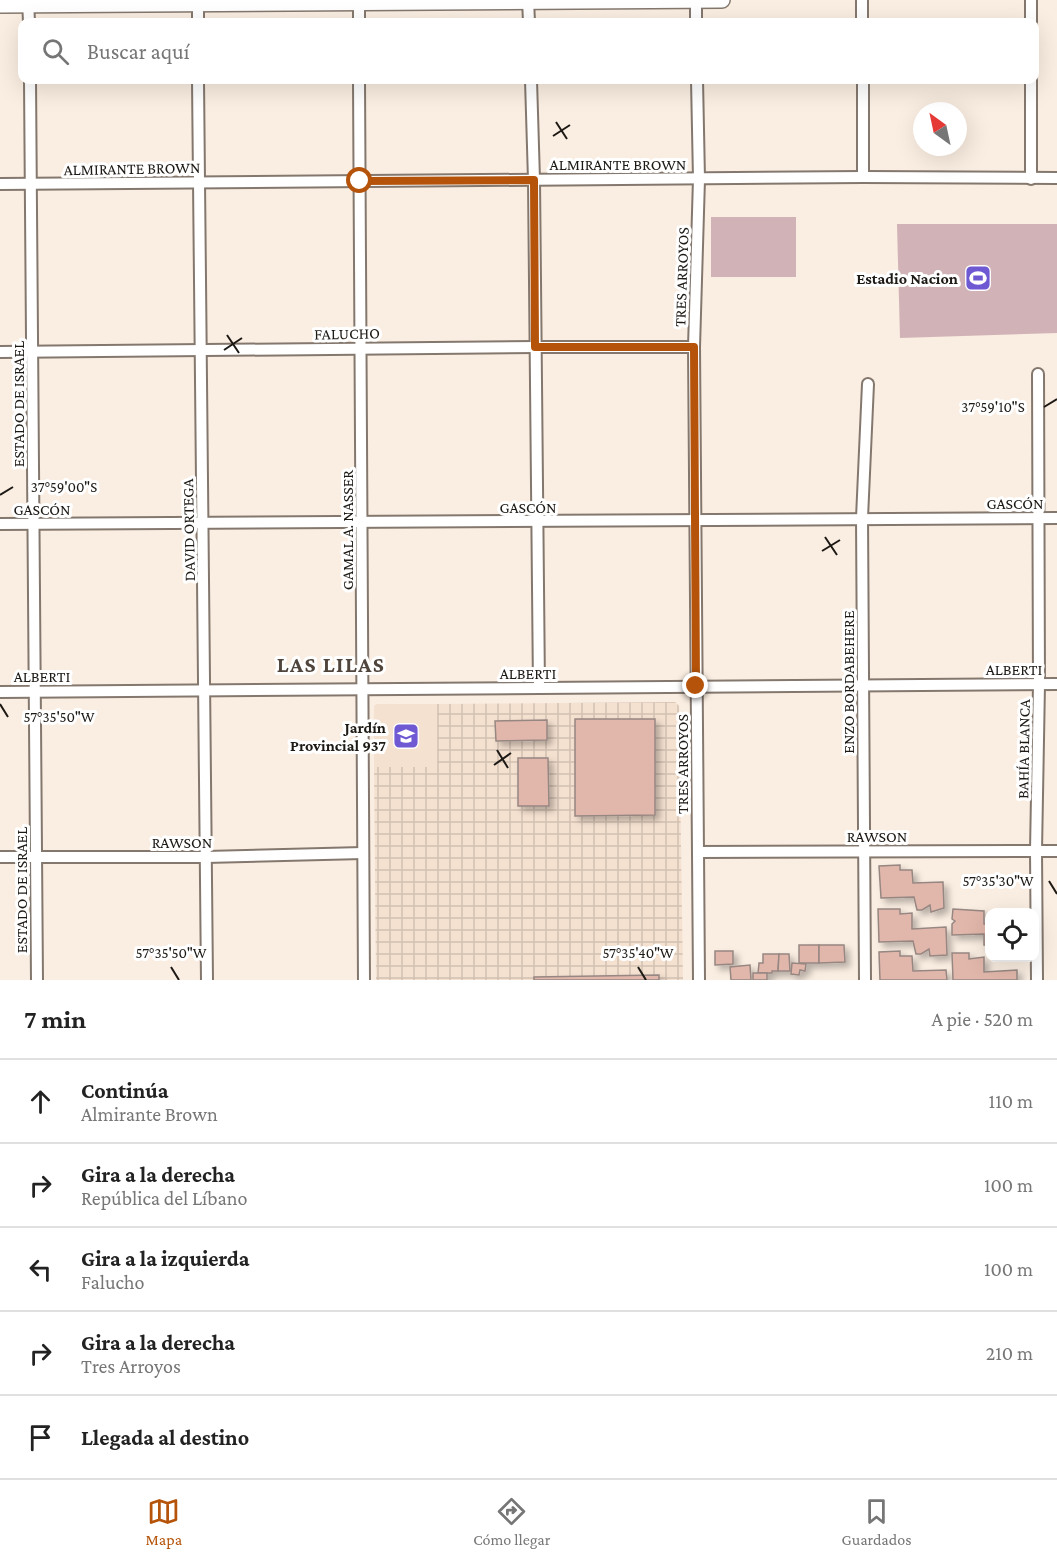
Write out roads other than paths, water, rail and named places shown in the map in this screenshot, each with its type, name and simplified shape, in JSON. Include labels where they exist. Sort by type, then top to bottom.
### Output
[{"type":"main road","points":[[0,5],[28,2],[722,0]]},
{"type":"street","points":[[696,0],[696,18]]},
{"type":"street","points":[[862,0],[862,18]]},
{"type":"street","points":[[1031,0],[1031,18]]},
{"type":"street","points":[[359,1],[359,18]]},
{"type":"street","points":[[528,1],[529,18]]},
{"type":"street","points":[[28,2],[29,18]]},
{"type":"street","points":[[198,2],[198,18]]},
{"type":"street","name":"ESTADO DE ISRAEL","points":[[30,84],[37,980]]},
{"type":"street","name":"DAVID ORTEGA","points":[[198,84],[207,980]]},
{"type":"street","name":"GAMAL A. NASSER","points":[[359,84],[364,980]]},
{"type":"street","points":[[531,84],[539,688]]},
{"type":"street","name":"TRES ARROYOS","points":[[697,84],[699,179],[694,347],[699,980]]},
{"type":"street","points":[[862,84],[863,177]]},
{"type":"street","points":[[1031,84],[1031,179]]},
{"type":"street","name":"ALMIRANTE BROWN","points":[[0,184],[863,177],[1057,178]]},
{"type":"street","name":"FALUCHO","points":[[0,352],[694,347]]},
{"type":"street","name":"BAHÍA BLANCA","points":[[1037,980],[1038,374]]},
{"type":"street","name":"ENZO BORDABEHERE","points":[[865,980],[862,518],[868,384]]},
{"type":"street","name":"GASCÓN","points":[[0,524],[1057,518]]},
{"type":"street","name":"ALBERTI","points":[[0,692],[1057,684]]},
{"type":"street","name":"RAWSON","points":[[698,852],[1057,851]]},
{"type":"street","name":"RAWSON","points":[[0,857],[206,858],[363,854]]},
{"type":"place","name":"Estadio Nacion","points":[[978,278]]},
{"type":"place","name":"Jardín Provincial 937","points":[[406,736]]},
{"type":"district","name":"LAS LILAS","points":[[331,664]]}]
